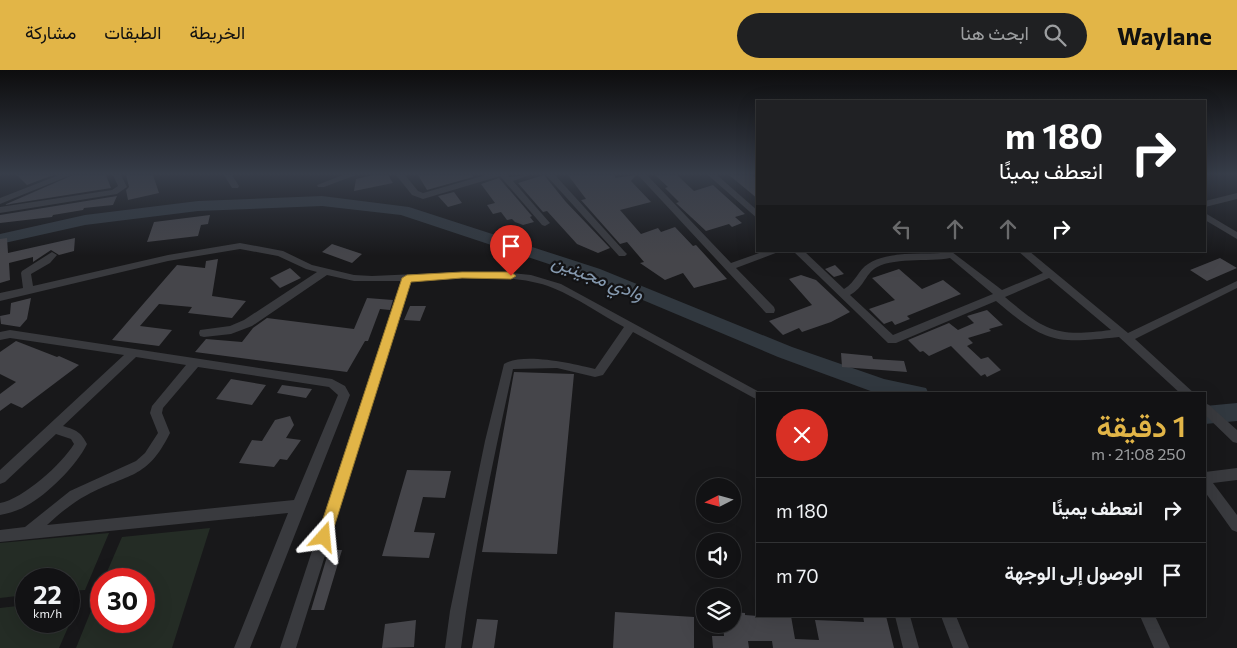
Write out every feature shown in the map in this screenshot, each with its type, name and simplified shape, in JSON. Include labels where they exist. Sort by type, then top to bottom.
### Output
[{"type":"street","points":[[0,210],[51,202]]},
{"type":"street","points":[[526,202],[545,223]]},
{"type":"street","points":[[575,202],[622,254]]},
{"type":"street","points":[[668,202],[770,310]]},
{"type":"street","points":[[742,202],[756,214]]},
{"type":"street","points":[[748,207],[756,210]]},
{"type":"street","points":[[1206,217],[1237,236]]},
{"type":"street","points":[[0,297],[168,258],[240,246],[280,253],[324,272],[372,280],[462,275],[531,278],[557,286],[756,395]]},
{"type":"street","points":[[730,267],[773,252]]},
{"type":"street","points":[[799,252],[892,340],[1050,274]]},
{"type":"street","points":[[1024,252],[1187,392]]},
{"type":"street","points":[[843,294],[859,284],[866,271],[875,264],[894,260],[936,258],[949,253],[1032,325],[1049,334],[1065,337],[1124,336],[1237,284]]},
{"type":"street","points":[[28,289],[26,273],[47,262],[52,255]]},
{"type":"street","points":[[204,333],[231,330],[248,323],[324,272]]},
{"type":"street","points":[[288,648],[407,278]]},
{"type":"street","points":[[453,648],[473,535],[508,367],[511,365],[557,364],[596,373],[599,372],[631,326]]},
{"type":"street","points":[[0,336],[10,334],[195,362],[332,384],[341,389],[344,395],[242,648]]},
{"type":"street","points":[[0,478],[134,353]]},
{"type":"street","points":[[28,533],[70,498],[84,490],[141,466],[158,449],[164,434],[156,413],[158,406],[195,362]]},
{"type":"street","points":[[1206,409],[1237,438]]},
{"type":"street","points":[[0,509],[16,507],[29,498],[77,451],[81,444],[75,436],[53,428]]},
{"type":"street","points":[[1206,480],[1237,474]]},
{"type":"street","points":[[1206,481],[1237,526]]},
{"type":"street","points":[[0,536],[298,506]]},
{"type":"street","points":[[902,617],[911,648]]},
{"type":"street","points":[[948,617],[961,648]]},
{"type":"street","points":[[1147,617],[1162,648]]},
{"type":"shaded area","points":[[210,528],[172,648],[76,648],[90,613],[90,633],[155,633],[155,568],[109,568],[122,537]]},
{"type":"shaded area","points":[[109,533],[94,568],[90,568],[90,578],[85,590],[80,590],[80,568],[15,568],[15,596],[0,598],[0,543]]},
{"type":"shaded area","points":[[15,606],[15,633],[66,633],[59,648],[0,648],[0,608]]},
{"type":"building","points":[[11,202],[23,202],[4,205]]},
{"type":"building","points":[[80,202],[114,202],[113,205],[84,208],[83,210],[53,215],[52,217],[0,223],[0,215]]},
{"type":"building","points":[[443,202],[462,203],[448,207]]},
{"type":"building","points":[[520,202],[532,216],[530,217],[534,222],[523,225],[512,219],[507,220],[501,212],[493,214],[487,205]]},
{"type":"building","points":[[534,202],[566,202],[610,248],[598,253],[577,244],[547,211],[543,212]]},
{"type":"building","points":[[583,202],[651,202],[620,210],[641,234],[658,228],[661,232],[675,227],[693,246],[696,245],[727,279],[694,288],[683,273],[665,280],[640,263],[644,262],[627,242],[620,244]]},
{"type":"building","points":[[732,202],[745,214],[735,217],[742,223],[732,227],[729,224],[706,231],[676,203]]},
{"type":"building","points":[[210,215],[208,224],[201,225],[198,236],[147,242],[154,222]]},
{"type":"building","points":[[7,238],[8,253],[75,238],[74,251],[59,255],[51,250],[33,262],[33,257],[9,263],[10,280],[0,283],[0,239]]},
{"type":"building","points":[[332,244],[362,254],[352,263],[322,252]]},
{"type":"building","points":[[1220,258],[1237,268],[1207,281],[1190,270]]},
{"type":"building","points":[[218,259],[212,296],[246,301],[232,318],[188,313],[192,307],[159,304],[140,326],[172,330],[159,346],[112,340],[177,265],[205,268],[206,261]]},
{"type":"building","points":[[835,265],[844,274],[834,277],[825,269]]},
{"type":"building","points":[[290,268],[301,278],[280,288],[270,278]]},
{"type":"building","points":[[899,269],[922,289],[943,280],[961,294],[907,316],[910,319],[895,325],[892,321],[884,324],[869,309],[895,300],[872,278]]},
{"type":"building","points":[[801,275],[816,280],[850,312],[831,322],[802,332],[799,328],[783,335],[769,321],[812,305],[789,279]]},
{"type":"building","points":[[31,298],[27,319],[20,327],[1,324],[0,316],[10,314],[11,303]]},
{"type":"building","points":[[367,298],[393,300],[390,310],[380,309],[368,341],[365,341],[347,372],[195,352],[206,339],[242,342],[253,328],[267,318],[354,329]]},
{"type":"building","points":[[410,306],[426,306],[420,321],[404,320]]},
{"type":"building","points":[[987,310],[1003,325],[968,338],[973,343],[967,346],[981,359],[988,357],[1001,370],[987,377],[985,374],[981,376],[951,346],[929,356],[923,351],[920,352],[908,340],[949,323],[958,330],[974,323],[967,316]]},
{"type":"building","points":[[16,341],[79,365],[22,408],[11,403],[0,411],[0,394],[16,382],[0,374],[0,352]]},
{"type":"building","points":[[841,353],[872,356],[873,359],[904,361],[907,372],[842,367]]},
{"type":"building","points":[[514,372],[574,374],[557,554],[482,552]]},
{"type":"building","points":[[231,379],[266,385],[252,405],[216,399]]},
{"type":"building","points":[[282,385],[312,389],[306,398],[277,393]]},
{"type":"building","points":[[290,416],[294,425],[286,438],[301,440],[287,460],[280,459],[274,467],[239,463],[252,440],[262,441],[275,420]]},
{"type":"building","points":[[407,470],[451,471],[445,498],[423,497],[414,532],[435,533],[429,558],[382,556]]},
{"type":"building","points":[[329,550],[342,550],[324,610],[311,610]]},
{"type":"building","points":[[615,612],[694,617],[694,648],[613,648]]},
{"type":"building","points":[[741,613],[756,617],[791,617],[795,639],[819,640],[815,620],[864,622],[863,617],[886,617],[894,648],[773,648],[772,641],[748,641],[749,648],[713,648],[712,636],[724,636],[724,633],[741,633]]},
{"type":"building","points":[[477,619],[498,620],[494,648],[472,648]]},
{"type":"building","points":[[416,620],[414,647],[382,648],[385,624]]},
{"type":"waterway","name":"وادي مجينين","points":[[0,239],[85,220],[198,206],[298,202]]},
{"type":"waterway","name":"وادي مجينين","points":[[331,202],[403,210],[594,273],[785,352],[883,387],[909,392]]},
{"type":"waterway","name":"وادي مجينين","points":[[1206,415],[1237,412]]},
{"type":"route","points":[[324,537],[407,278],[462,275],[511,276]]}]
